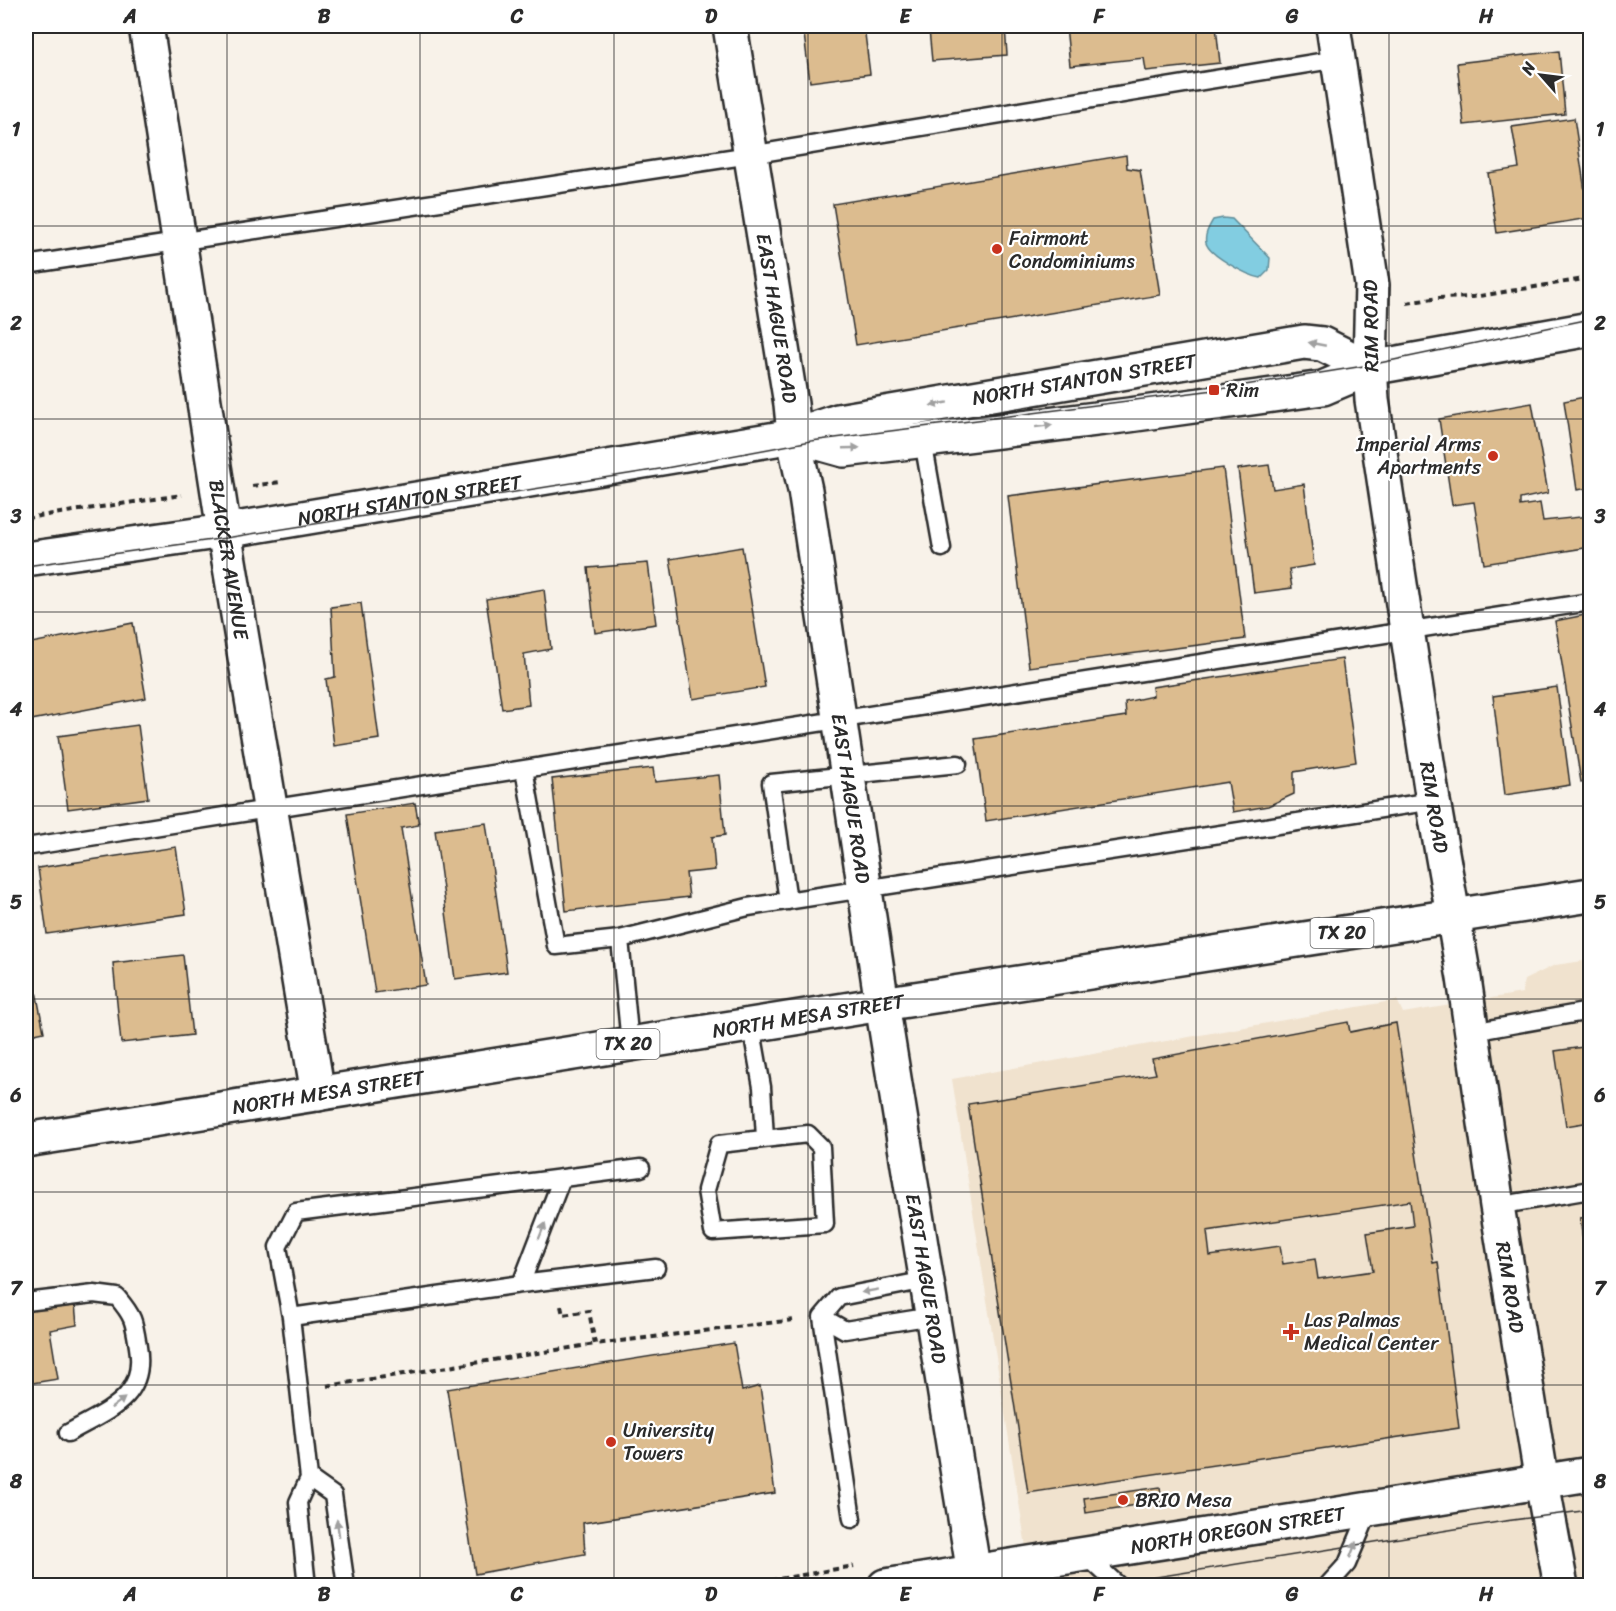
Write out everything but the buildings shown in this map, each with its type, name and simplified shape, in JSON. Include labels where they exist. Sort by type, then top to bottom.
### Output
[{"type":"street","name":"BLACKER AVENUE","points":[[146,26],[224,531],[318,1094]]},
{"type":"street","name":"EAST HAGUE ROAD","points":[[730,26],[787,376],[794,436],[882,1004],[975,1578]]},
{"type":"street","name":"RIM ROAD","points":[[1333,26],[1372,285],[1370,368],[1372,400],[1409,631],[1433,801],[1472,1032],[1497,1206],[1561,1586]]},
{"type":"street","name":"NORTH STANTON STREET","points":[[794,436],[844,450],[1323,388],[1370,368],[1590,329]]},
{"type":"street","name":"NORTH STANTON STREET","points":[[26,559],[224,531],[794,436],[838,421],[1304,342],[1322,344],[1370,368]]},
{"type":"street","name":"NORTH MESA STREET","points":[[26,1140],[882,1004],[1590,895]]},
{"type":"street","name":"NORTH OREGON STREET","points":[[885,1586],[975,1578],[1083,1553],[1590,1474]]},
{"type":"lane","points":[[26,265],[750,155],[1338,58]]},
{"type":"lane","points":[[923,441],[942,548]]},
{"type":"lane","points":[[26,847],[1590,602]]},
{"type":"lane","points":[[788,901],[771,783],[958,764]]},
{"type":"lane","points":[[524,769],[556,946],[620,939],[748,907],[1433,801]]},
{"type":"lane","points":[[620,939],[630,1044]]},
{"type":"lane","points":[[1472,1032],[1590,1011]]},
{"type":"lane","points":[[751,1025],[762,1087],[765,1138]]},
{"type":"lane","points":[[808,1134],[821,1147],[825,1224],[712,1232],[706,1191],[719,1144],[765,1138],[808,1134]]},
{"type":"lane","points":[[307,1586],[298,1502],[309,1478],[291,1317],[278,1247],[296,1212],[642,1168]]},
{"type":"lane","points":[[521,1284],[562,1178]]},
{"type":"lane","points":[[1497,1206],[1590,1190]]},
{"type":"lane","points":[[291,1317],[521,1284],[656,1268]]},
{"type":"lane","points":[[852,1519],[822,1317],[839,1297],[927,1281]]},
{"type":"lane","points":[[26,1302],[94,1294],[117,1297],[133,1316],[141,1363],[135,1386],[121,1403],[68,1433]]},
{"type":"lane","points":[[822,1317],[845,1330],[933,1316]]},
{"type":"lane","points":[[309,1478],[333,1495],[346,1586]]},
{"type":"lane","points":[[1327,1586],[1347,1564],[1370,1509]]},
{"type":"lane","points":[[1083,1553],[1119,1586]]},
{"type":"path","points":[[1438,298],[1473,297],[1590,278]]},
{"type":"path","points":[[556,1280],[563,1315],[589,1311],[595,1344]]},
{"type":"path","points":[[299,1390],[595,1344],[822,1317]]},
{"type":"shaded area","name":"Las Palmas Medical Center","points":[[1590,960],[1590,1585],[1032,1585],[952,1079],[1397,1000],[1403,1013],[1522,993],[1524,980],[1555,965]]},
{"type":"water","points":[[1232,219],[1270,258],[1269,270],[1261,278],[1230,265],[1209,248],[1206,243],[1208,228],[1213,220]]},
{"type":"tram line","points":[[26,566],[226,538],[666,468],[811,441],[1214,390],[1370,365],[1590,319]]},
{"type":"tram line","points":[[1101,1586],[1505,1521],[1590,1510]]},
{"type":"place","name":"Fairmont Condominiums","points":[[997,249]]},
{"type":"place","name":"Rim","points":[[1214,390]]},
{"type":"place","name":"Imperial Arms Apartments","points":[[1493,456]]},
{"type":"place","name":"Las Palmas Medical Center","points":[[1291,1332]]},
{"type":"place","name":"University Towers","points":[[611,1442]]},
{"type":"place","name":"BRIO Mesa","points":[[1123,1500]]}]
